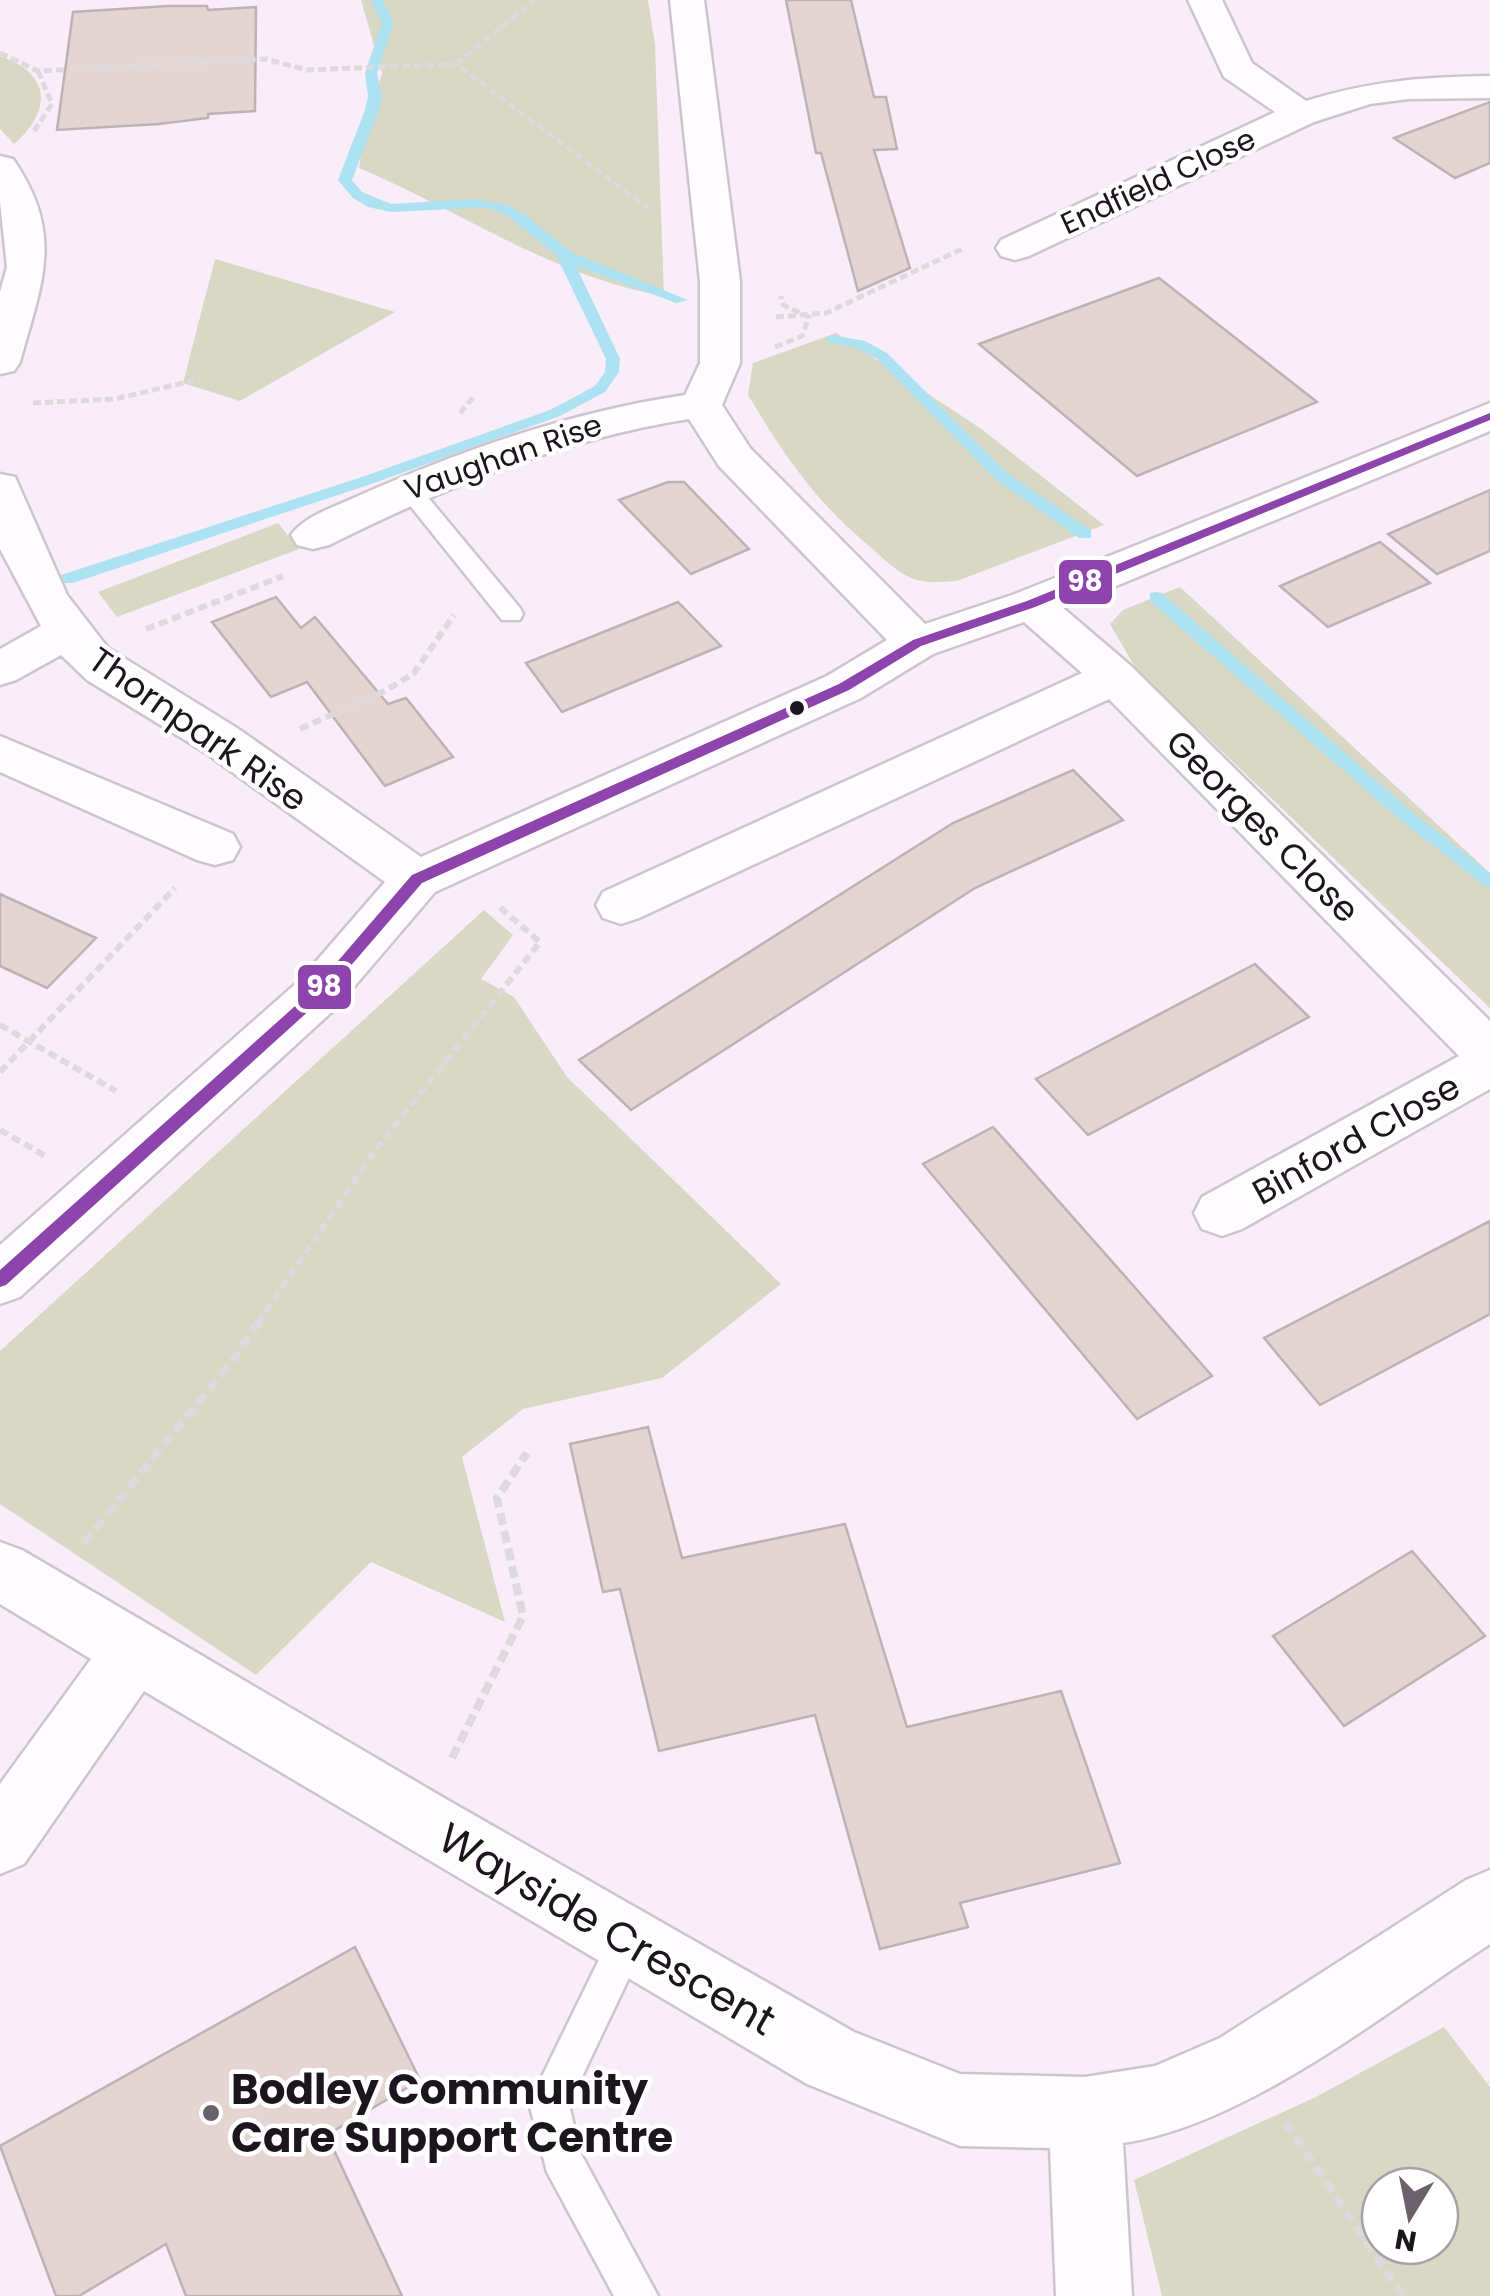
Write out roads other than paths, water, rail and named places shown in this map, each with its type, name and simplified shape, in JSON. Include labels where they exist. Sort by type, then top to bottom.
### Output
[{"type":"street","points":[[687,0],[713,202],[720,317],[720,363],[701,404],[734,457],[917,643]]},
{"type":"street","name":"Endfield Close","points":[[1205,0],[1237,69],[1301,114]]},
{"type":"street","name":"Endfield Close","points":[[1015,248],[1301,114],[1364,94],[1408,88],[1490,87]]},
{"type":"street","points":[[0,167],[22,208],[26,268],[0,362]]},
{"type":"street","name":"Vaughan Rise","points":[[313,535],[408,488],[576,426],[701,404]]},
{"type":"street","points":[[0,1280],[318,994],[416,878],[844,687],[917,643],[1031,604],[1173,543],[1472,425],[1490,458]]},
{"type":"street","name":"Thornpark Rise","points":[[0,487],[10,525],[76,642],[416,878]]},
{"type":"street","name":"Georges Close","points":[[1031,604],[1115,678],[1490,1054]]},
{"type":"street","points":[[0,668],[76,642]]},
{"type":"street","points":[[621,905],[1115,678]]},
{"type":"street","points":[[0,753],[215,847]]},
{"type":"street","name":"Binford Close","points":[[1222,1213],[1490,1064]]},
{"type":"street","name":"Wayside Crescent","points":[[21,1582],[420,1822],[832,2059],[960,2110],[1085,2113]]},
{"type":"street","points":[[0,1841],[136,1648]]},
{"type":"street","points":[[1094,2296],[1085,2113],[1158,2102],[1245,2064],[1490,1904]]},
{"type":"lane","points":[[408,488],[511,614]]},
{"type":"lane","points":[[628,1942],[549,2102],[561,2158],[637,2296]]},
{"type":"waterway","points":[[377,0],[388,23],[371,73],[375,97],[345,180],[357,195],[391,208],[500,206],[556,249],[580,262],[681,300]]},
{"type":"waterway","points":[[67,579],[368,480],[555,413],[600,389],[612,372],[613,359],[563,254]]},
{"type":"waterway","points":[[832,339],[860,344],[882,356],[1002,477],[1085,534]]},
{"type":"waterway","points":[[1156,597],[1405,815],[1490,883]]},
{"type":"place","name":"Bodley Community Care Support Centre","points":[[211,2113]]}]
